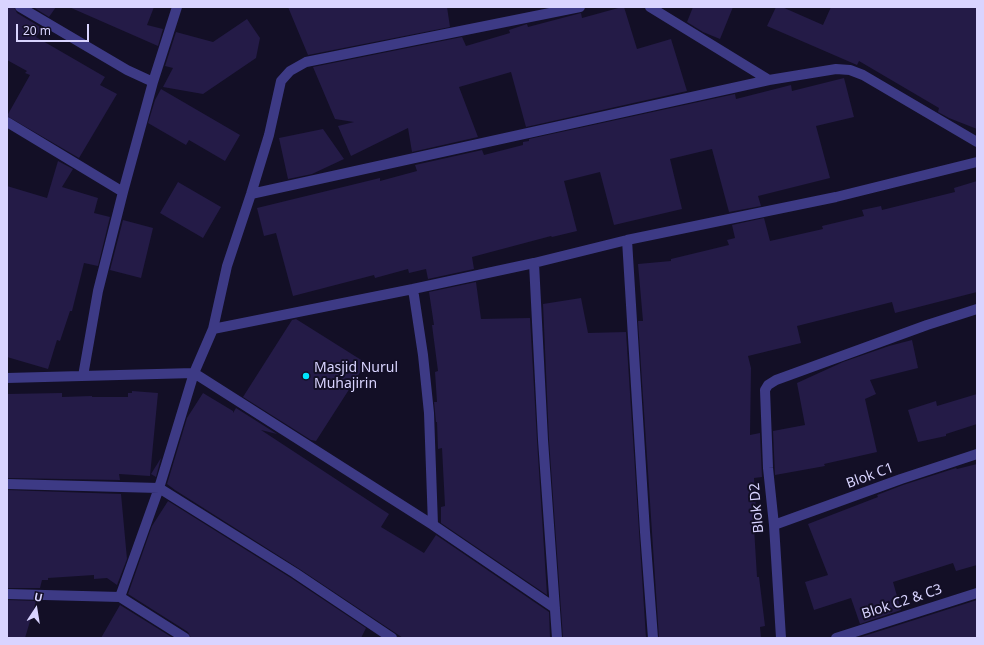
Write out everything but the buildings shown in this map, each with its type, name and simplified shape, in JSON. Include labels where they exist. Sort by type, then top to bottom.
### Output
[{"type":"street","points":[[20,7],[127,70],[153,82]]},
{"type":"street","points":[[83,376],[98,291],[123,192],[153,82],[177,7]]},
{"type":"street","points":[[120,597],[158,488],[194,373],[213,329],[227,266],[269,134],[281,82],[290,71],[306,62],[580,7]]},
{"type":"street","points":[[650,7],[769,80]]},
{"type":"street","points":[[251,194],[769,80],[836,68],[850,70],[863,75],[977,142]]},
{"type":"street","points":[[8,125],[123,192]]},
{"type":"street","points":[[213,329],[413,289],[534,263],[627,240],[836,197],[977,162]]},
{"type":"street","points":[[627,240],[653,638]]},
{"type":"street","points":[[534,263],[543,440],[557,638]]},
{"type":"street","points":[[413,289],[423,355],[429,413],[432,525]]},
{"type":"street","name":"Blok D2","points":[[781,638],[774,525],[768,468],[765,390],[768,385],[776,380],[927,325],[977,309]]},
{"type":"street","points":[[7,378],[194,373],[432,525],[555,608]]},
{"type":"street","name":"Blok C1","points":[[774,525],[901,479],[977,454]]},
{"type":"street","points":[[7,484],[158,488],[295,573],[392,638]]},
{"type":"street","name":"Blok C2 & C3","points":[[836,638],[977,593]]},
{"type":"street","points":[[7,594],[120,597],[184,638]]},
{"type":"place","name":"Masjid Nurul Muhajirin","points":[[306,376]]}]
